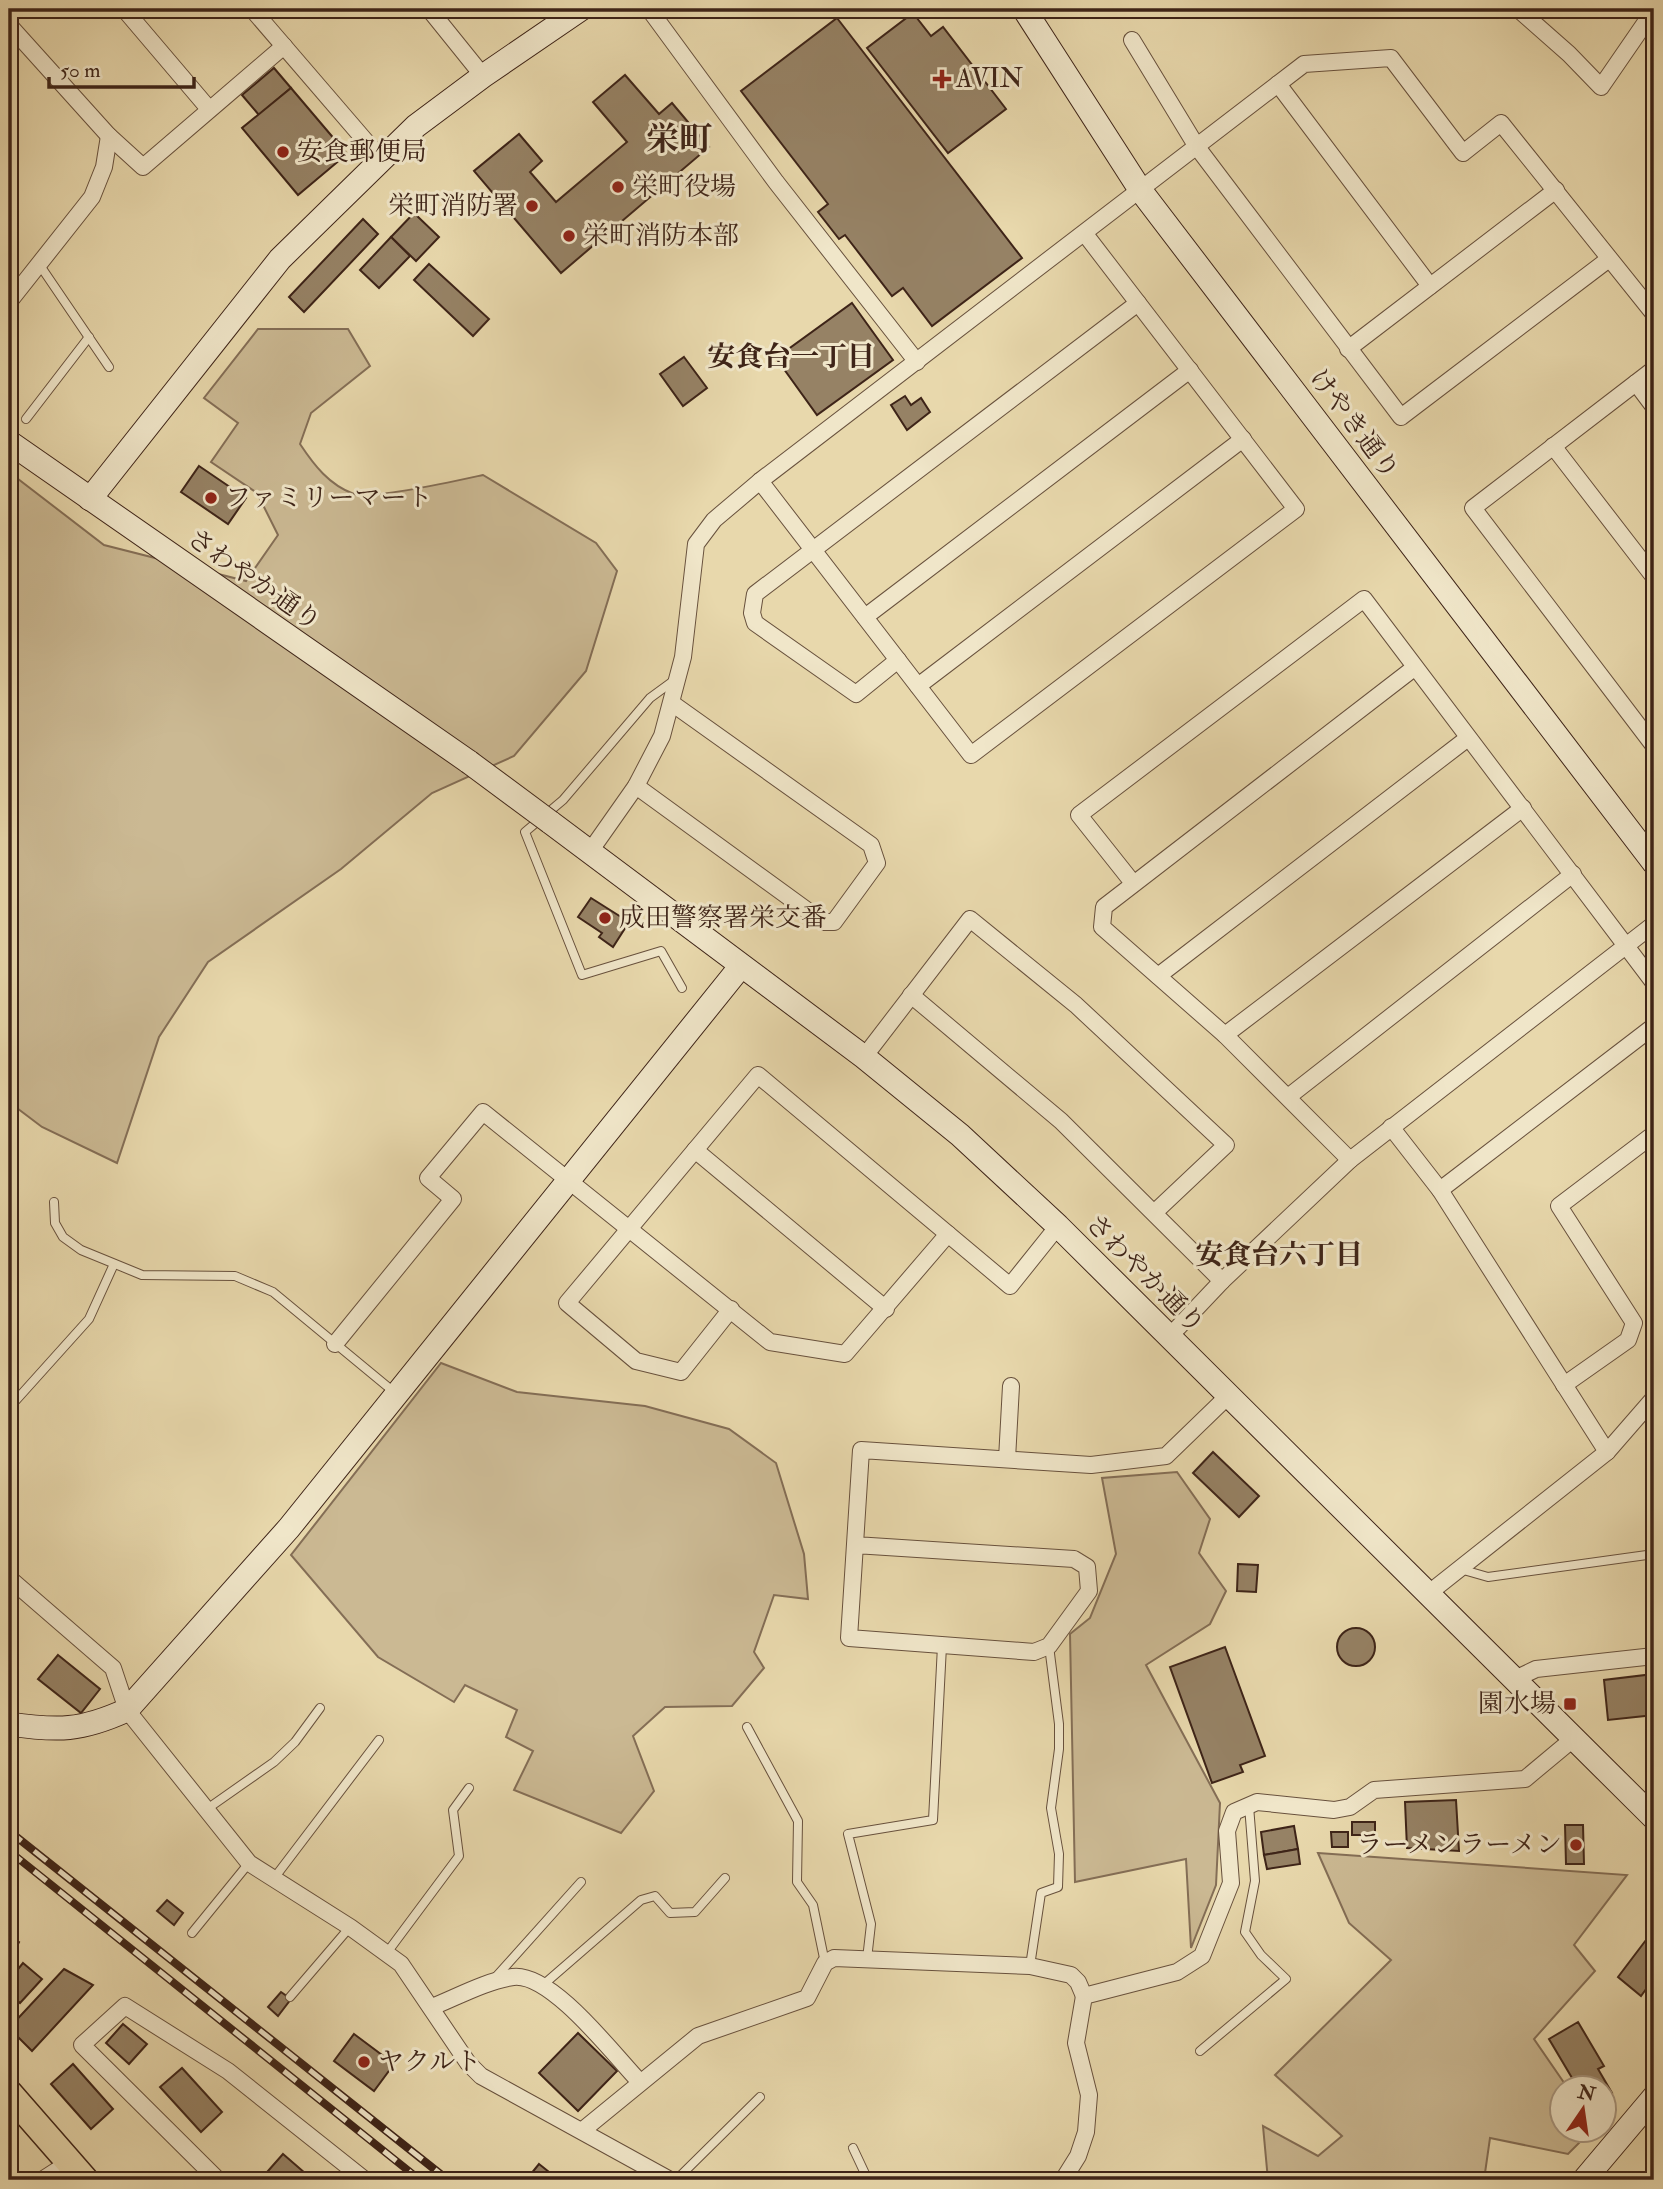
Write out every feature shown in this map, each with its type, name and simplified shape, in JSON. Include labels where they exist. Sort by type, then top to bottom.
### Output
[{"type":"main road","points":[[9,2093],[77,2171]]},
{"type":"street","points":[[124,9],[209,109]]},
{"type":"street","points":[[252,9],[385,155]]},
{"type":"street","points":[[429,9],[483,76]]},
{"type":"street","points":[[89,499],[280,259],[416,126],[581,9]]},
{"type":"street","points":[[649,9],[776,182],[916,362]]},
{"type":"street","name":"けやき通り","points":[[1024,9],[1142,191],[1654,863]]},
{"type":"street","points":[[1518,9],[1569,54],[1601,87],[1654,10]]},
{"type":"street","points":[[9,25],[109,136],[143,167],[284,46]]},
{"type":"street","points":[[1132,40],[1197,147],[1401,417],[1609,258]]},
{"type":"street","points":[[591,850],[636,786],[662,736],[679,678],[696,544],[714,520],[760,481],[1142,191],[1304,64],[1391,58],[1463,153],[1502,123],[1654,314]]},
{"type":"street","points":[[1278,84],[1430,286]]},
{"type":"street","points":[[9,302],[92,197],[104,167],[109,136]]},
{"type":"street","points":[[1348,349],[1556,190]]},
{"type":"street","points":[[760,481],[971,755],[1296,509],[1085,234]]},
{"type":"street","points":[[898,660],[856,694],[755,623],[752,613],[755,594],[1138,303]]},
{"type":"street","points":[[1654,369],[1473,508],[1654,746]]},
{"type":"street","points":[[865,617],[1190,370]]},
{"type":"street","points":[[1636,383],[1654,407]]},
{"type":"street","points":[[918,686],[1243,439]]},
{"type":"street","name":"さわやか通り","points":[[9,442],[591,850],[864,1057],[960,1135],[1058,1226],[1654,1818]]},
{"type":"street","points":[[1553,446],[1654,577]]},
{"type":"street","points":[[1133,883],[1079,815],[1364,599],[1654,983]]},
{"type":"street","points":[[1350,1160],[1226,1035],[1102,927],[1104,907],[1414,668]]},
{"type":"street","points":[[636,786],[823,922],[834,922],[842,914],[877,863],[878,856],[872,845],[673,704]]},
{"type":"street","points":[[1158,976],[1468,738]]},
{"type":"street","points":[[1226,1035],[1522,808]]},
{"type":"street","points":[[1288,1097],[1573,874]]},
{"type":"street","points":[[864,1057],[970,919],[1076,1005],[1226,1145],[1155,1212]]},
{"type":"street","points":[[1169,1337],[1223,1281],[1350,1160],[1654,924]]},
{"type":"street","points":[[9,1724],[53,1730],[96,1724],[127,1710],[289,1528],[572,1181],[741,966]]},
{"type":"street","points":[[911,995],[1061,1121],[1223,1281]]},
{"type":"street","points":[[1440,1190],[1654,1026]]},
{"type":"street","points":[[731,1309],[681,1372],[636,1361],[567,1303],[758,1076],[1010,1286],[1058,1226]]},
{"type":"street","points":[[335,1344],[453,1199],[428,1178],[483,1112],[630,1227],[770,1342],[845,1354],[886,1310],[948,1234]]},
{"type":"street","points":[[1391,1127],[1440,1190],[1607,1452]]},
{"type":"street","points":[[1564,1385],[1628,1340],[1634,1323],[1559,1206],[1654,1134]]},
{"type":"street","points":[[695,1150],[886,1310]]},
{"type":"street","points":[[1007,1459],[1011,1386]]},
{"type":"street","points":[[855,1545],[1074,1559],[1087,1567],[1089,1591],[1049,1646],[1034,1652],[849,1638],[861,1450],[1091,1465],[1166,1456],[1228,1396]]},
{"type":"street","points":[[1429,1593],[1607,1452],[1651,1402]]},
{"type":"street","points":[[9,1578],[113,1668],[127,1710],[249,1863],[275,1877],[401,1964],[468,2063],[481,2076],[670,2180]]},
{"type":"street","points":[[1515,1679],[1536,1669],[1654,1656]]},
{"type":"street","points":[[1084,1996],[1177,1972],[1202,1956],[1231,1883],[1227,1831],[1234,1812],[1257,1802],[1334,1810],[1350,1807],[1374,1790],[1525,1779],[1573,1738]]},
{"type":"street","points":[[583,2130],[639,2081],[698,2036],[807,1998],[825,1963],[834,1958],[1030,1966],[1070,1975],[1078,1982],[1084,1996],[1076,2043],[1088,2095],[1086,2132],[1078,2156],[1063,2180]]},
{"type":"street","points":[[432,2007],[515,1976],[542,1985],[553,1992],[639,2081]]},
{"type":"street","points":[[218,2180],[82,2045],[125,2006],[228,2071],[365,2180]]},
{"type":"street","points":[[1584,2180],[1654,2097]]},
{"type":"street","points":[[41,2180],[77,2171]]},
{"type":"lane","points":[[39,264],[109,367]]},
{"type":"lane","points":[[26,419],[89,337]]},
{"type":"lane","points":[[679,678],[650,698],[563,800],[525,832],[582,975],[662,951],[682,988]]},
{"type":"lane","points":[[54,1202],[55,1223],[64,1237],[81,1250],[114,1264],[142,1275],[235,1276],[273,1292],[398,1395]]},
{"type":"lane","points":[[9,1408],[89,1319],[114,1264]]},
{"type":"lane","points":[[1651,1402],[1654,1436]]},
{"type":"lane","points":[[1460,1569],[1488,1577],[1654,1554]]},
{"type":"lane","points":[[867,1959],[871,1924],[848,1834],[933,1820],[942,1646]]},
{"type":"lane","points":[[1030,1966],[1041,1893],[1058,1886],[1059,1854],[1051,1808],[1059,1749],[1059,1724],[1049,1646]]},
{"type":"lane","points":[[207,1808],[274,1762],[295,1742],[320,1707]]},
{"type":"lane","points":[[747,1727],[799,1821],[797,1882],[813,1905],[825,1963]]},
{"type":"lane","points":[[275,1877],[379,1740]]},
{"type":"lane","points":[[387,1954],[459,1856],[453,1810],[469,1788]]},
{"type":"lane","points":[[1200,2051],[1286,1979],[1261,1955],[1245,1932],[1255,1881],[1249,1806]]},
{"type":"lane","points":[[192,1933],[249,1863]]},
{"type":"lane","points":[[542,1985],[641,1900],[655,1896],[670,1913],[695,1912],[725,1878]]},
{"type":"lane","points":[[489,1984],[581,1882]]},
{"type":"lane","points":[[290,1997],[350,1927]]},
{"type":"lane","points":[[677,2180],[760,2097]]},
{"type":"lane","points":[[853,2148],[868,2180]]},
{"type":"shaded area","points":[[258,329],[348,329],[370,366],[311,413],[300,444],[317,467],[337,485],[354,494],[379,494],[483,475],[596,543],[617,571],[586,671],[514,756],[432,793],[341,869],[208,962],[159,1037],[117,1163],[42,1127],[9,1102],[9,472],[104,545],[246,581],[278,535],[257,493],[211,462],[238,423],[204,398]]},
{"type":"shaded area","points":[[441,1363],[517,1392],[645,1406],[729,1429],[776,1463],[804,1554],[808,1599],[774,1595],[754,1652],[764,1668],[732,1706],[665,1707],[633,1736],[654,1791],[621,1833],[514,1790],[533,1751],[506,1737],[517,1710],[465,1685],[454,1702],[378,1657],[291,1555]]},
{"type":"shaded area","points":[[1177,1472],[1210,1519],[1199,1553],[1226,1591],[1210,1624],[1146,1665],[1220,1803],[1216,1885],[1191,1948],[1186,1859],[1075,1882],[1070,1634],[1090,1618],[1116,1554],[1102,1478]]},
{"type":"shaded area","points":[[1318,1853],[1627,1875],[1574,1945],[1595,1971],[1534,2039],[1558,2074],[1548,2074],[1548,2144],[1578,2144],[1568,2154],[1490,2138],[1484,2180],[1268,2180],[1263,2126],[1318,2156],[1342,2136],[1275,2075],[1391,1960],[1349,1923]]},
{"type":"building","points":[[913,13],[931,36],[943,27],[1006,109],[948,153],[867,48]]},
{"type":"building","points":[[837,18],[1022,258],[932,326],[903,288],[892,296],[845,235],[839,239],[818,212],[828,204],[741,91]]},
{"type":"building","points":[[274,68],[291,88],[259,115],[242,95]]},
{"type":"building","name":"栄町役場","points":[[625,75],[659,114],[672,103],[709,147],[561,273],[474,171],[519,134],[542,161],[530,172],[556,202],[627,142],[593,102]]},
{"type":"building","points":[[291,88],[347,154],[298,195],[242,128]]},
{"type":"building","points":[[414,213],[439,237],[416,261],[391,237]]},
{"type":"building","points":[[363,219],[378,234],[304,312],[289,297]]},
{"type":"building","points":[[391,237],[410,256],[379,288],[360,270]]},
{"type":"building","points":[[429,264],[489,319],[473,336],[414,280]]},
{"type":"building","points":[[852,303],[893,360],[817,415],[776,358]]},
{"type":"building","points":[[684,357],[707,388],[683,406],[660,374]]},
{"type":"building","points":[[905,396],[911,405],[921,398],[930,412],[907,430],[891,405]]},
{"type":"building","points":[[199,466],[246,498],[228,524],[181,492]]},
{"type":"building","points":[[591,898],[629,922],[613,947],[599,937],[602,933],[578,917]]},
{"type":"building","points":[[1213,1452],[1259,1496],[1239,1517],[1193,1473]]},
{"type":"building","points":[[1238,1564],[1258,1565],[1256,1592],[1237,1591]]},
{"type":"building","points":[[1356,1628],[1370,1633],[1375,1647],[1370,1661],[1356,1666],[1342,1661],[1337,1647],[1342,1633]]},
{"type":"building","points":[[1225,1647],[1265,1756],[1240,1765],[1243,1772],[1212,1783],[1170,1667]]},
{"type":"building","points":[[58,1655],[100,1689],[81,1713],[38,1679]]},
{"type":"building","points":[[1654,1674],[1654,1715],[1608,1720],[1604,1680]]},
{"type":"building","points":[[1456,1800],[1459,1851],[1407,1848],[1405,1802]]},
{"type":"building","points":[[1352,1822],[1375,1822],[1375,1835],[1352,1835]]},
{"type":"building","points":[[1565,1825],[1583,1825],[1584,1864],[1566,1864]]},
{"type":"building","points":[[1294,1826],[1298,1849],[1264,1855],[1261,1832]]},
{"type":"building","points":[[1331,1832],[1348,1832],[1348,1847],[1332,1847]]},
{"type":"building","points":[[1298,1849],[1300,1864],[1267,1869],[1264,1855]]},
{"type":"building","points":[[167,1900],[183,1913],[174,1925],[157,1911]]},
{"type":"building","points":[[9,1936],[19,1942],[9,1961]]},
{"type":"building","points":[[1646,1940],[1654,1945],[1654,1978],[1641,1996],[1618,1977]]},
{"type":"building","points":[[23,1963],[42,1979],[20,2003],[9,1993],[9,1980]]},
{"type":"building","points":[[64,1969],[93,1985],[32,2051],[9,2028]]},
{"type":"building","points":[[281,1992],[291,1999],[278,2016],[268,2007]]},
{"type":"building","points":[[1578,2022],[1604,2066],[1598,2069],[1601,2074],[1570,2074],[1549,2039]]},
{"type":"building","points":[[123,2024],[147,2044],[129,2064],[106,2043]]},
{"type":"building","points":[[578,2033],[617,2071],[578,2111],[539,2073]]},
{"type":"building","name":"ヤクルト","points":[[354,2034],[394,2064],[374,2091],[334,2061]]},
{"type":"building","points":[[73,2064],[113,2109],[91,2129],[51,2084]]},
{"type":"building","points":[[182,2068],[222,2112],[201,2132],[160,2087]]},
{"type":"building","points":[[283,2154],[313,2180],[278,2180],[268,2171]]},
{"type":"building","points":[[539,2164],[559,2180],[526,2180]]},
{"type":"railway","points":[[9,1831],[448,2180]]},
{"type":"railway","points":[[9,1851],[420,2180]]},
{"type":"place","name":"AVIN","points":[[942,79]]},
{"type":"place","name":"安食郵便局","points":[[283,152]]},
{"type":"place","name":"栄町役場","points":[[618,187]]},
{"type":"place","name":"栄町消防署","points":[[532,206]]},
{"type":"place","name":"栄町消防本部","points":[[569,236]]},
{"type":"place","name":"ファミリーマート","points":[[211,498]]},
{"type":"place","name":"成田警察署栄交番","points":[[605,918]]},
{"type":"place","name":"園水場","points":[[1570,1704]]},
{"type":"place","name":"ラーメンラーメン","points":[[1576,1845]]},
{"type":"place","name":"ヤクルト","points":[[364,2062]]},
{"type":"district","name":"栄町","points":[[679,139]]},
{"type":"district","name":"安食台一丁目","points":[[791,357]]},
{"type":"district","name":"安食台六丁目","points":[[1279,1255]]}]
